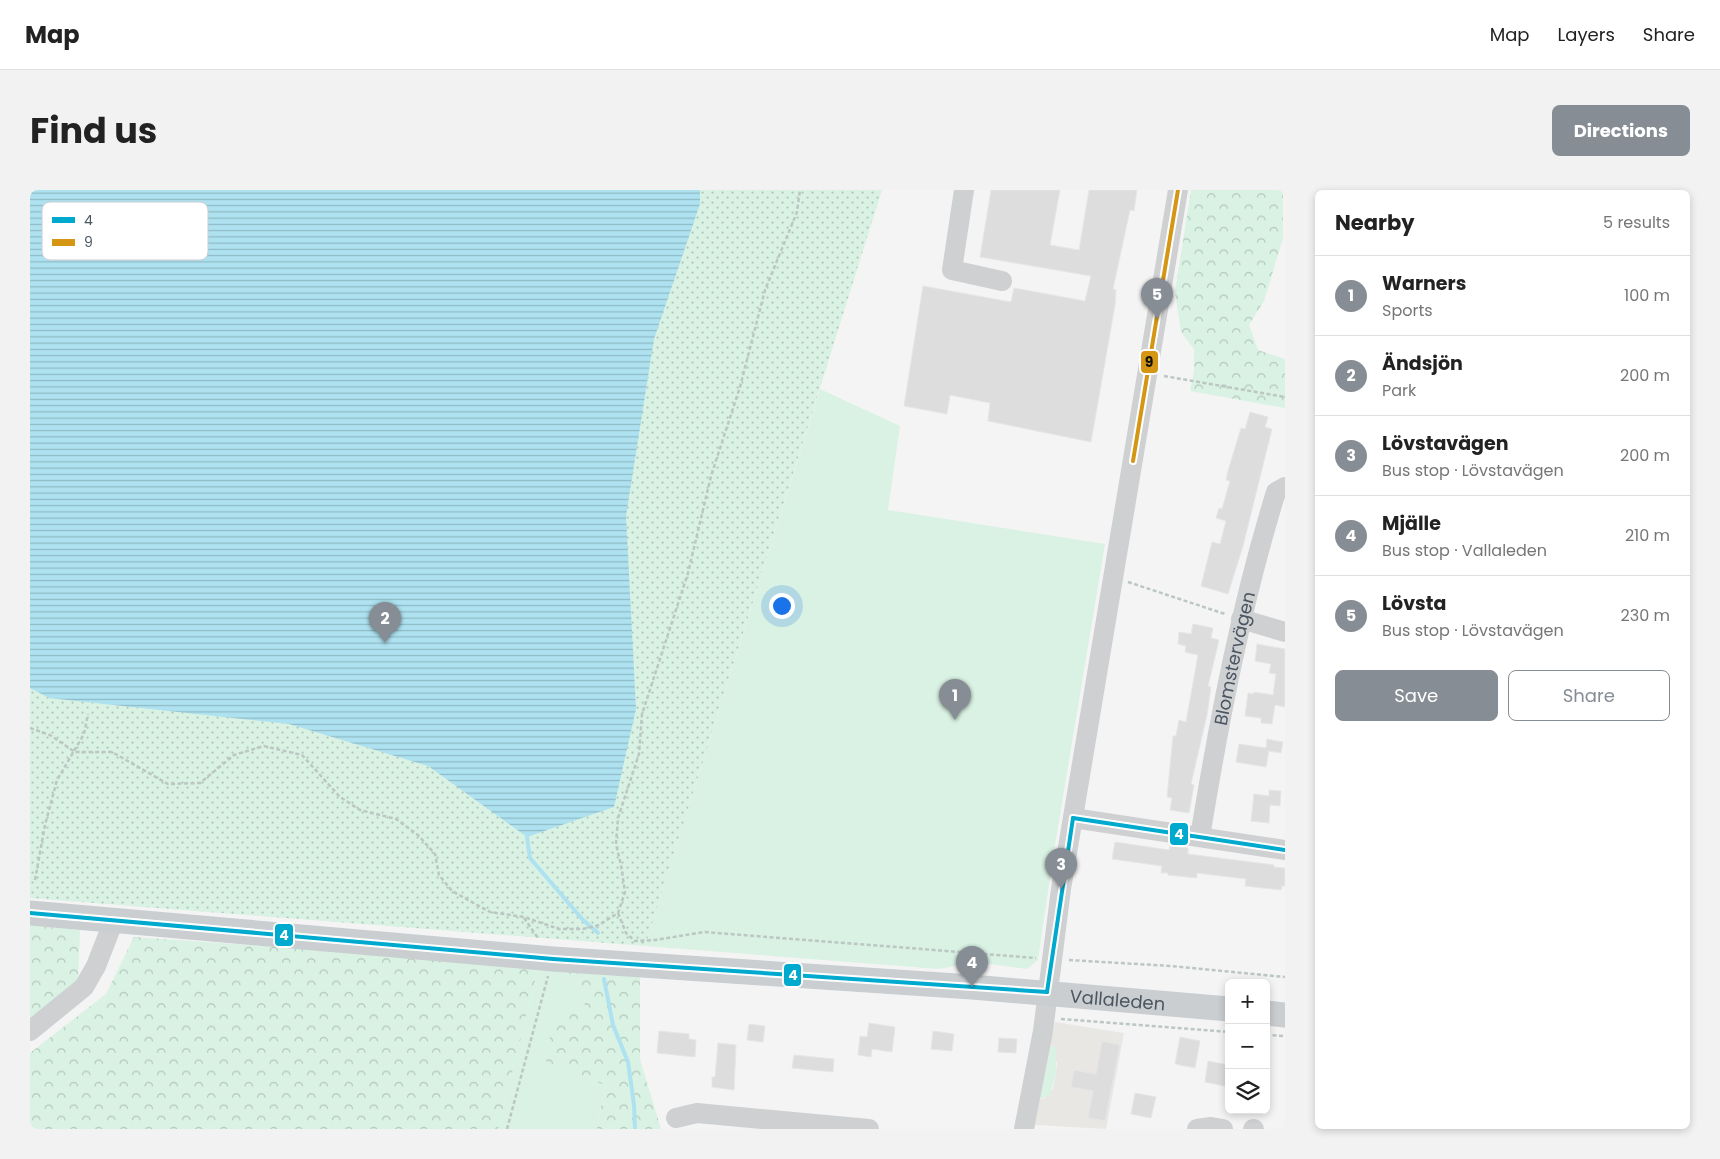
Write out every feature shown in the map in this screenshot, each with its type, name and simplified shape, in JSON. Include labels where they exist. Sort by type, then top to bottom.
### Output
[{"type":"main road","name":"Vallaleden","points":[[30,913],[553,959],[1047,992],[1225,1009]]},
{"type":"main road","points":[[1270,1013],[1285,1015]]},
{"type":"street","points":[[964,190],[952,270],[1002,281]]},
{"type":"street","points":[[1024,1129],[1045,1018],[1061,889],[1178,190]]},
{"type":"street","name":"Blomstervägen","points":[[1200,837],[1219,723],[1241,620],[1276,492],[1285,487]]},
{"type":"street","points":[[1241,620],[1285,632]]},
{"type":"street","points":[[1073,818],[1285,850]]},
{"type":"street","points":[[30,1031],[84,986],[96,966],[114,920]]},
{"type":"street","points":[[676,1118],[697,1113],[869,1129]]},
{"type":"street","points":[[1197,1129],[1211,1126],[1223,1129]]},
{"type":"path","points":[[800,190],[796,212],[765,290],[740,388],[711,476],[688,573],[642,714],[639,754],[618,818],[616,844],[624,892],[618,913],[626,933],[634,941],[655,940],[704,932],[1052,959],[1171,966],[1285,977]]},
{"type":"path","points":[[1148,373],[1285,398]]},
{"type":"path","points":[[1114,577],[1241,620]]},
{"type":"path","points":[[35,880],[45,825],[57,780],[84,734],[88,714]]},
{"type":"path","points":[[30,728],[50,735],[75,752],[112,752],[168,784],[200,783],[234,754],[264,746],[302,755],[340,797],[360,810],[396,819],[418,835],[435,854],[439,875],[452,891],[490,912],[524,917],[559,929],[584,929],[599,925],[618,913]]},
{"type":"path","points":[[507,1129],[553,959]]},
{"type":"path","points":[[1045,1018],[1225,1032]]},
{"type":"path","points":[[1270,1034],[1285,1036]]},
{"type":"shaded area","points":[[1055,1022],[1124,1033],[1106,1129],[1035,1125],[1040,1099],[1045,1098],[1053,1089],[1057,1063],[1050,1045]]},
{"type":"green space","points":[[30,190],[882,190],[645,946],[30,898]]},
{"type":"green space","points":[[1191,190],[1283,190],[1283,238],[1264,301],[1249,325],[1258,350],[1285,359],[1285,408],[1190,391],[1194,372],[1194,349],[1181,332],[1175,292]]},
{"type":"green space","points":[[820,389],[900,426],[888,510],[1105,544],[1053,857],[1038,960],[1027,969],[975,962],[939,969],[645,946]]},
{"type":"green space","points":[[30,925],[80,930],[78,983],[30,1021]]},
{"type":"green space","points":[[134,937],[539,965],[498,1129],[30,1129],[30,1053],[106,994]]},
{"type":"green space","points":[[539,965],[562,969],[584,993],[585,1012],[605,1085],[597,1129],[498,1129]]},
{"type":"green space","points":[[562,969],[640,972],[640,1059],[661,1129],[597,1129],[605,1085],[546,1062],[554,1011],[585,1012],[584,993]]},
{"type":"green space","points":[[1050,1045],[1056,1048],[1056,1073],[1050,1095],[1040,1099]]},
{"type":"water","points":[[30,190],[700,190],[700,204],[654,339],[626,516],[636,709],[614,807],[527,837],[428,766],[289,724],[49,698],[30,688]]},
{"type":"building","points":[[991,190],[1060,190],[1050,245],[1079,250],[1089,190],[1137,190],[1134,211],[1130,210],[1113,289],[1116,290],[1115,305],[1091,442],[988,421],[990,403],[950,395],[947,414],[904,406],[923,286],[1011,302],[1014,288],[1085,301],[1091,276],[980,257]]},
{"type":"building","points":[[1250,412],[1268,417],[1265,427],[1272,429],[1243,546],[1228,594],[1201,586],[1212,542],[1220,544],[1226,521],[1216,518],[1219,508],[1222,509],[1230,481],[1226,480],[1241,428],[1245,429]]},
{"type":"building","points":[[1193,624],[1213,628],[1211,638],[1219,640],[1208,686],[1211,687],[1207,715],[1191,784],[1194,785],[1189,813],[1170,810],[1172,798],[1167,797],[1173,736],[1176,736],[1179,720],[1186,722],[1198,655],[1185,652],[1186,646],[1178,644],[1179,632],[1191,634]]},
{"type":"building","points":[[1257,644],[1285,649],[1285,707],[1275,705],[1272,724],[1261,723],[1261,718],[1245,716],[1248,693],[1273,695],[1276,674],[1269,673],[1271,664],[1255,661]]},
{"type":"building","points":[[1267,739],[1283,742],[1281,753],[1269,751],[1266,767],[1236,762],[1239,744],[1266,748]]},
{"type":"building","points":[[1269,790],[1281,791],[1280,806],[1270,805],[1269,823],[1251,821],[1254,794],[1269,796]]},
{"type":"building","points":[[1115,842],[1169,850],[1170,846],[1188,848],[1188,854],[1274,865],[1274,867],[1285,868],[1285,886],[1282,886],[1281,890],[1245,886],[1246,879],[1197,873],[1197,878],[1168,875],[1168,873],[1161,873],[1162,866],[1112,859]]},
{"type":"building","points":[[869,1023],[895,1027],[892,1052],[872,1049],[871,1057],[858,1055],[860,1036],[867,1037]]},
{"type":"building","points":[[749,1024],[765,1026],[763,1042],[747,1040]]},
{"type":"building","points":[[659,1031],[689,1034],[689,1039],[696,1040],[695,1057],[657,1053]]},
{"type":"building","points":[[933,1031],[954,1034],[952,1051],[931,1049]]},
{"type":"building","points":[[1180,1037],[1200,1041],[1195,1068],[1175,1064]]},
{"type":"building","points":[[999,1038],[1017,1039],[1016,1053],[998,1052]]},
{"type":"building","points":[[1102,1041],[1120,1045],[1105,1121],[1088,1118],[1093,1091],[1071,1087],[1074,1070],[1096,1074]]},
{"type":"building","points":[[718,1043],[736,1045],[734,1090],[712,1087],[712,1077],[715,1077]]},
{"type":"building","points":[[794,1055],[834,1059],[833,1072],[792,1068]]},
{"type":"building","points":[[1208,1061],[1225,1064],[1225,1086],[1205,1082]]},
{"type":"building","points":[[1135,1093],[1156,1097],[1151,1118],[1131,1114]]},
{"type":"waterway","points":[[527,837],[530,858],[583,920],[598,933]]},
{"type":"waterway","points":[[604,979],[613,1025],[628,1062],[635,1129]]},
{"type":"transit line","name":"9","points":[[1133,461],[1178,190]]},
{"type":"transit line","name":"4","points":[[1073,818],[1285,850]]},
{"type":"transit line","name":"4","points":[[1047,992],[1073,818]]},
{"type":"transit line","name":"4","points":[[30,913],[553,959],[1047,992]]},
{"type":"place","name":"Lövsta","points":[[1157,319]]},
{"type":"place","name":"Ändsjön","points":[[385,643]]},
{"type":"place","name":"Warners","points":[[955,720]]},
{"type":"place","name":"Lövstavägen","points":[[1061,889]]},
{"type":"place","name":"Mjälle","points":[[972,987]]}]
